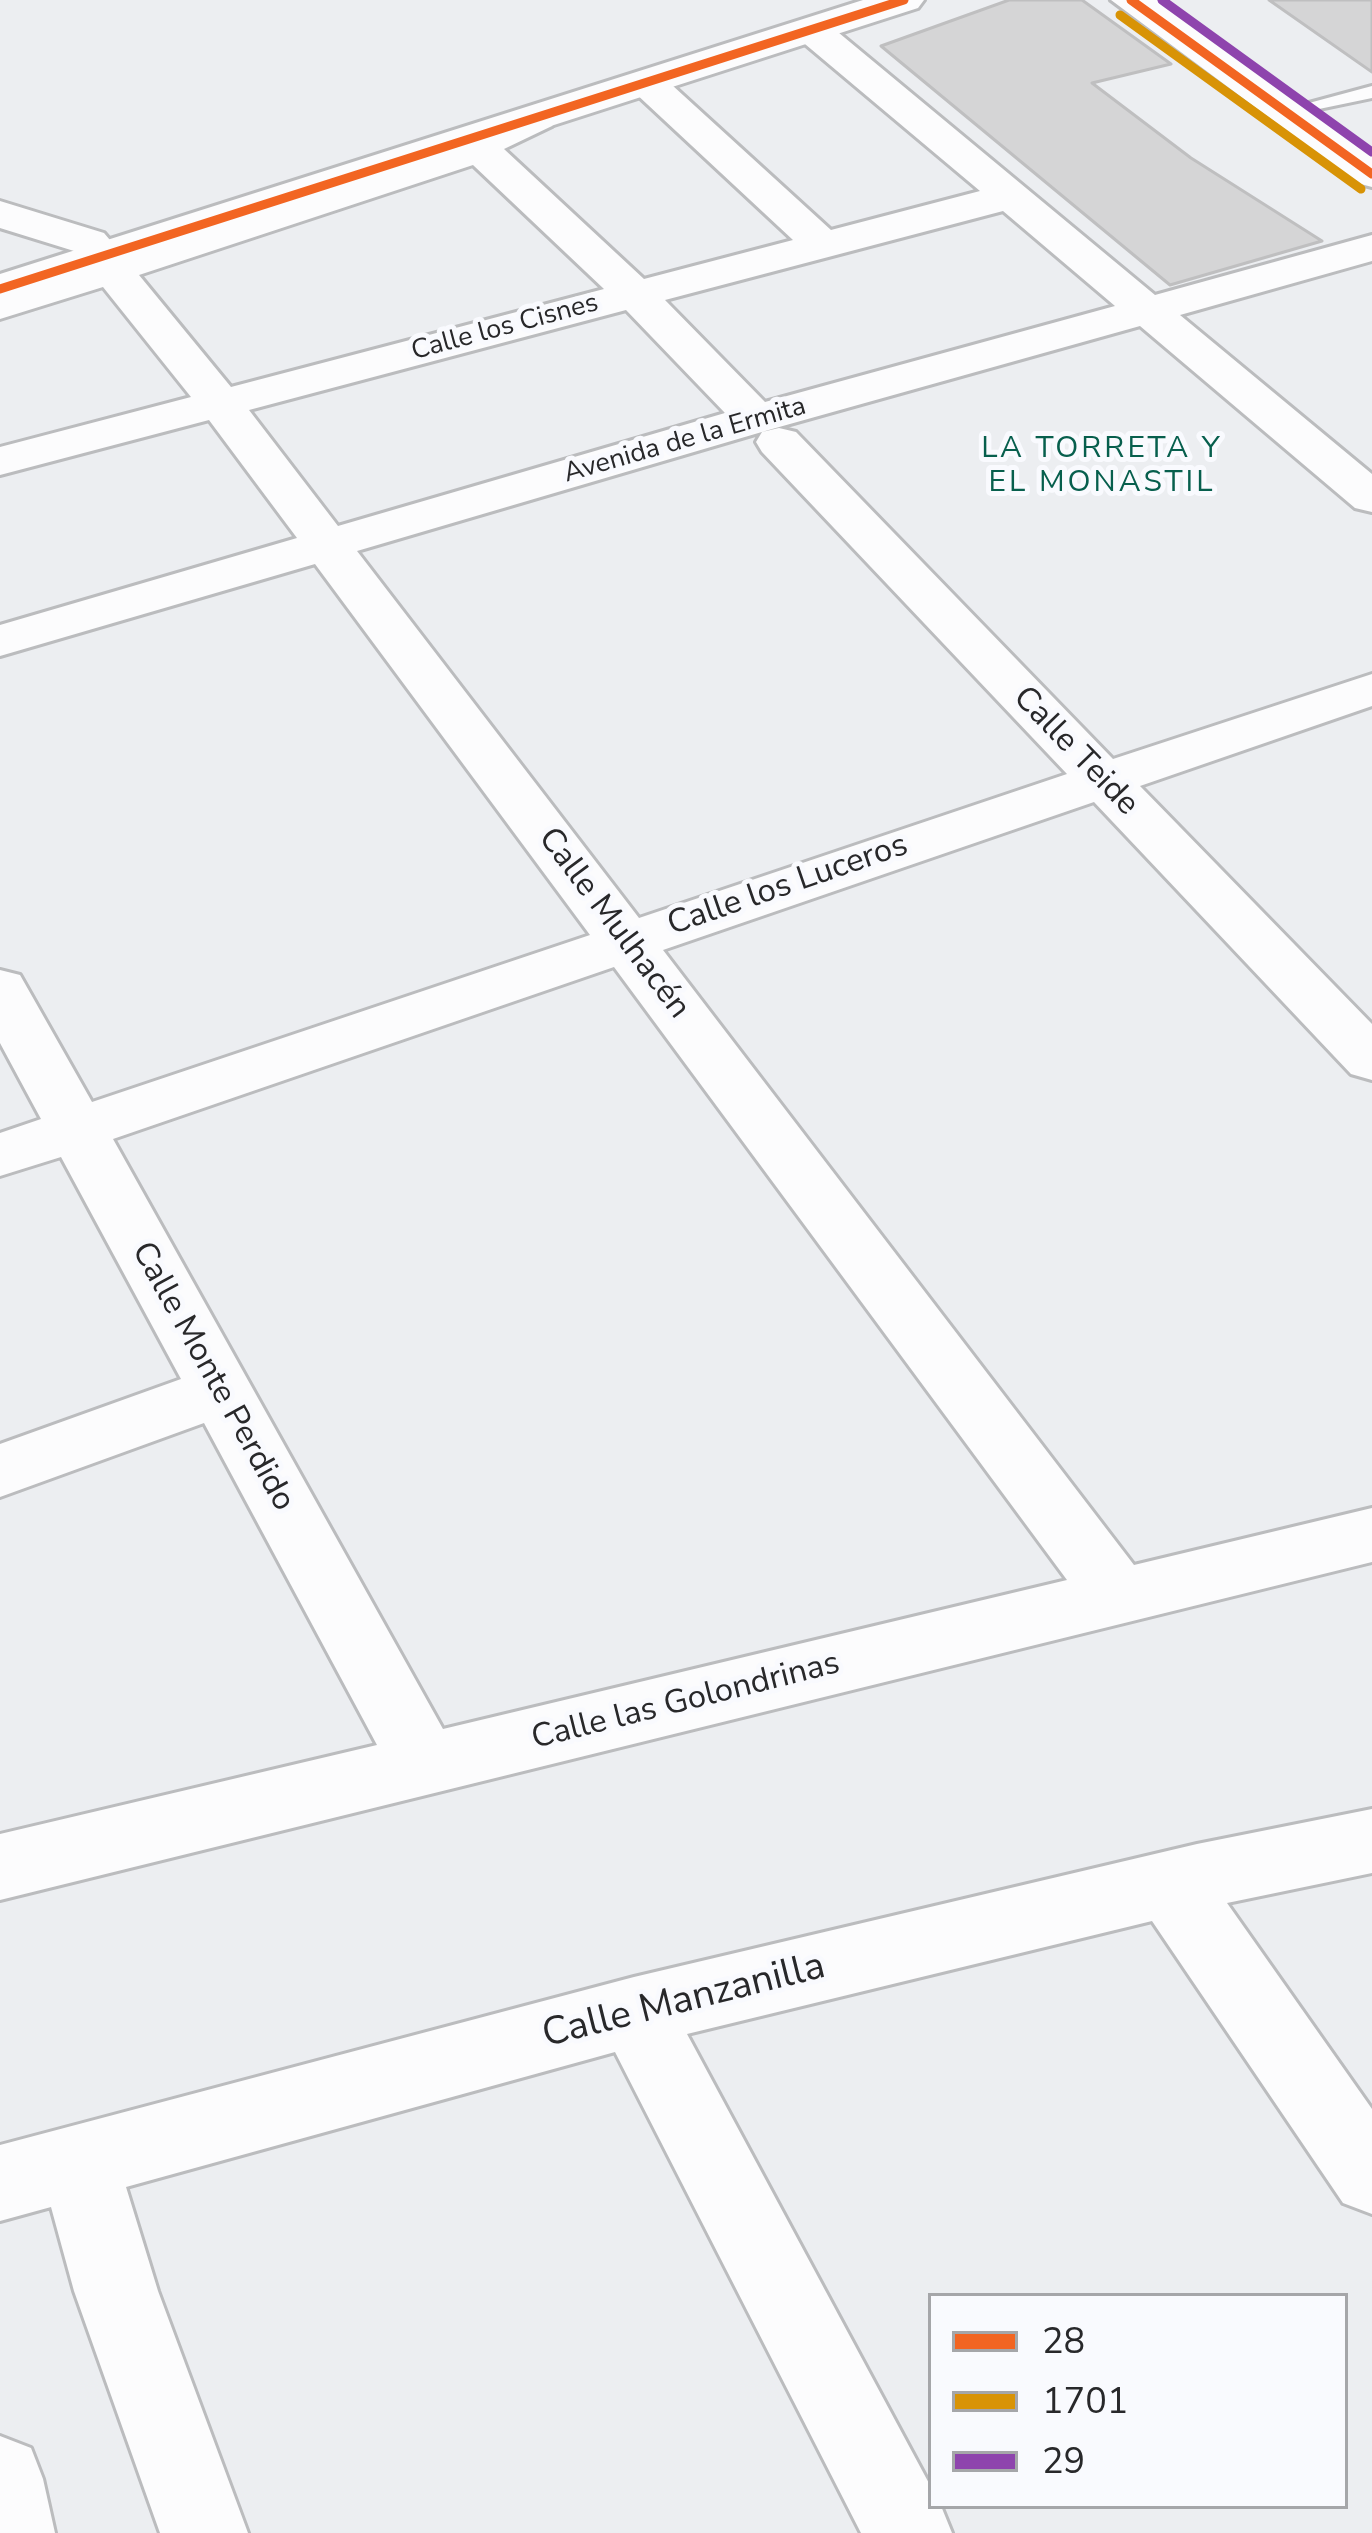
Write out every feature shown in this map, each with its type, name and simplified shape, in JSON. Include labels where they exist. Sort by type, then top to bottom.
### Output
[{"type":"street","points":[[0,305],[101,256],[844,0]]},
{"type":"street","points":[[0,289],[904,0]]},
{"type":"street","points":[[1131,0],[1372,174]]},
{"type":"street","points":[[1174,0],[1372,141]]},
{"type":"street","points":[[813,32],[1372,498]]},
{"type":"street","points":[[647,82],[823,245]]},
{"type":"street","points":[[0,272],[101,256],[442,164],[538,117]]},
{"type":"street","name":"Calle Teide","points":[[478,147],[634,294],[1372,1060]]},
{"type":"street","name":"Calle los Cisnes","points":[[0,460],[1010,196]]},
{"type":"street","points":[[0,214],[101,256]]},
{"type":"street","name":"Avenida de la Ermita","points":[[1161,321],[1372,248]]},
{"type":"street","name":"Calle Mulhacén","points":[[101,256],[220,403],[1119,1597]]},
{"type":"street","name":"Avenida de la Ermita","points":[[0,666],[336,558],[767,431],[1161,321],[1372,275]]},
{"type":"street","name":"Avenida de la Ermita","points":[[0,641],[336,558]]},
{"type":"street","name":"Calle los Luceros","points":[[0,1154],[1372,689]]},
{"type":"street","name":"Calle Monte Perdido","points":[[0,989],[425,1765]]},
{"type":"street","points":[[0,1472],[220,1390]]},
{"type":"street","name":"Calle las Golondrinas","points":[[0,1868],[1372,1535]]},
{"type":"street","name":"Calle Manzanilla","points":[[39,2172],[634,2012],[1171,1883],[1372,1841]]},
{"type":"street","points":[[1171,1883],[1372,2176]]},
{"type":"street","points":[[634,2012],[908,2533]]},
{"type":"street","points":[[39,2172],[116,2291],[204,2533]]},
{"type":"street","points":[[0,2479],[10,2533]]},
{"type":"lane","points":[[1319,104],[1372,92]]},
{"type":"building","points":[[1009,0],[1082,0],[1171,64],[1092,83],[1191,158],[1322,241],[1170,285],[881,46]]},
{"type":"building","points":[[1269,0],[1372,0],[1372,72]]},
{"type":"transit line","name":"28","points":[[0,289],[904,0]]},
{"type":"transit line","name":"28","points":[[1131,0],[1372,174]]},
{"type":"transit line","name":"29","points":[[1162,0],[1372,152]]},
{"type":"transit line","name":"1701","points":[[1120,15],[1361,189]]},
{"type":"district","name":"LA TORRETA Y EL MONASTIL","points":[[1102,467]]}]
